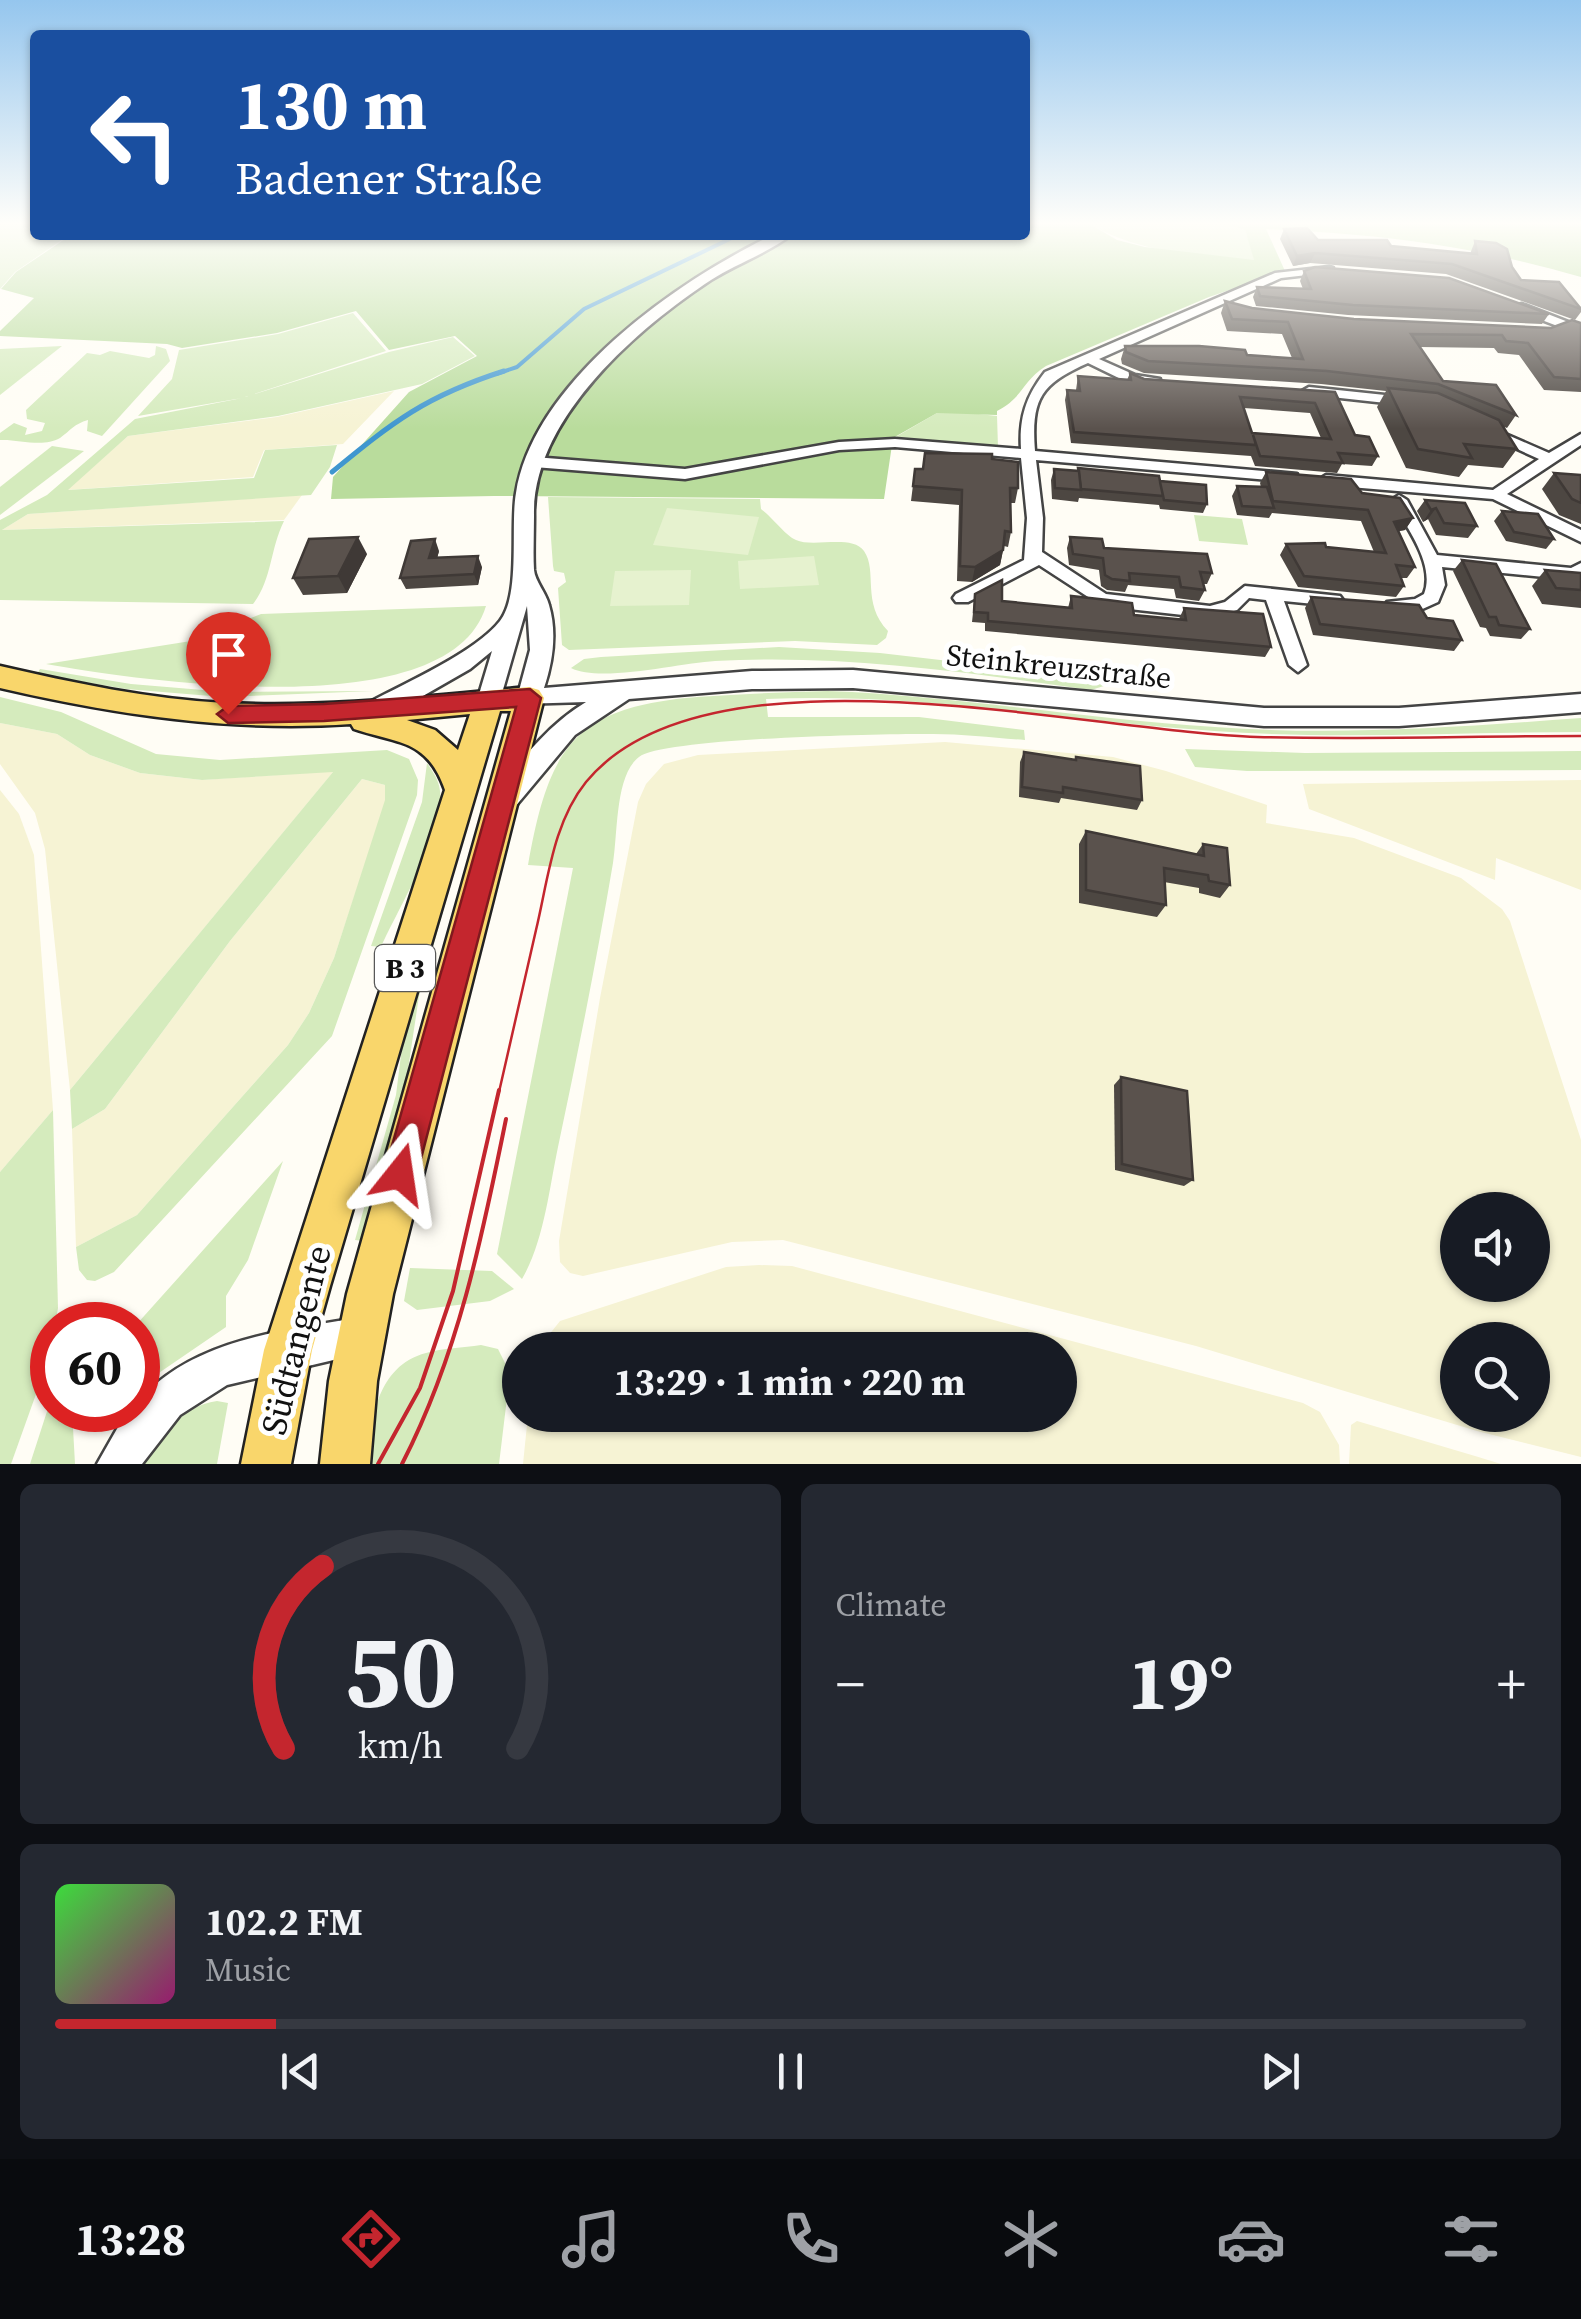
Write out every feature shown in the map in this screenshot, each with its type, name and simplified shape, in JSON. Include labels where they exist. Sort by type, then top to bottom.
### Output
[{"type":"main road","points":[[0,676],[186,711],[324,713],[530,698]]},
{"type":"main road","name":"Südtangente","points":[[345,1464],[362,1336],[394,1199],[530,698]]},
{"type":"main road","name":"Südtangente","points":[[266,1464],[288,1350],[489,701]]},
{"type":"main road","points":[[324,713],[404,728],[447,755],[460,788]]},
{"type":"street","points":[[489,701],[524,574],[524,506],[534,462],[577,391],[640,328],[685,292]]},
{"type":"street","points":[[962,598],[1032,563],[1035,555],[1028,414],[1034,388],[1050,375],[1238,292]]},
{"type":"street","points":[[1219,300],[1246,312]]},
{"type":"street","points":[[1509,304],[1581,331]]},
{"type":"street","points":[[1543,332],[1562,324]]},
{"type":"street","points":[[1088,358],[1132,379],[1169,382]]},
{"type":"street","points":[[1294,390],[1413,402]]},
{"type":"street","points":[[1466,420],[1549,458]]},
{"type":"street","points":[[1496,495],[1581,438]]},
{"type":"street","points":[[534,462],[684,474],[838,446],[895,443],[1496,495],[1581,538]]},
{"type":"street","points":[[1035,555],[1102,600],[1210,612],[1231,606],[1246,592],[1412,608],[1429,602],[1436,592],[1437,573],[1390,485]]},
{"type":"street","points":[[1431,560],[1574,574],[1581,569]]},
{"type":"street","points":[[524,574],[543,615],[541,653],[530,698]]},
{"type":"street","points":[[1273,594],[1298,665]]},
{"type":"street","points":[[378,708],[462,664],[509,626]]},
{"type":"street","name":"Steinkreuzstraße","points":[[530,698],[752,680],[853,679],[943,685],[1153,710],[1324,718],[1450,714],[1581,703]]},
{"type":"street","points":[[498,809],[560,731],[585,712],[640,689]]},
{"type":"street","points":[[118,1464],[143,1422],[188,1380],[236,1359],[362,1336]]},
{"type":"shaded area","points":[[394,391],[343,444],[264,450],[253,477],[67,490],[128,436],[277,417]]},
{"type":"shaded area","points":[[302,495],[284,520],[2,530],[28,514]]},
{"type":"shaded area","points":[[0,723],[57,734],[90,755],[140,773],[202,780],[334,771],[70,1090],[45,849],[35,813],[0,764]]},
{"type":"shaded area","points":[[945,742],[1113,757],[1267,805],[1266,823],[1354,838],[1461,878],[1502,909],[1510,921],[1581,1140],[1581,1457],[1481,1432],[1550,1432],[1550,1322],[1440,1322],[1440,1420],[1196,1346],[783,1240],[732,1242],[583,1276],[570,1273],[560,1262],[559,1241],[600,998],[638,802],[646,784],[664,764],[698,755]]},
{"type":"shaded area","points":[[362,779],[385,785],[386,800],[334,958],[309,1013],[288,1045],[137,1215],[76,1247],[72,1129],[105,1109],[230,941]]},
{"type":"shaded area","points":[[1581,780],[1581,890],[1496,858],[1495,880],[1309,809],[1303,784]]},
{"type":"shaded area","points":[[0,790],[19,814],[34,855],[53,1110],[0,1172]]},
{"type":"shaded area","points":[[792,1266],[1038,1332],[551,1332],[560,1321],[726,1267]]},
{"type":"shaded area","points":[[1077,1342],[1303,1403],[1320,1412],[1339,1445],[1340,1464],[523,1464],[526,1432],[1077,1432]]},
{"type":"shaded area","points":[[1357,1421],[1501,1464],[1349,1464],[1351,1425]]},
{"type":"green space","points":[[13,292],[1223,292],[1046,366],[997,415],[937,413],[893,438],[884,499],[331,499],[333,477],[409,392],[477,356],[455,336],[389,350],[356,311],[277,333],[182,348],[167,344],[0,336],[0,331],[34,298]]},
{"type":"green space","points":[[353,313],[386,351],[245,397],[389,352],[453,337],[475,356],[422,384],[278,416],[128,436],[68,490],[254,478],[265,450],[337,445],[330,467],[311,495],[28,514],[2,530],[284,521],[264,585],[253,604],[0,600],[0,520],[47,495],[135,419],[242,398],[138,416],[172,379],[179,350],[278,334]]},
{"type":"green space","points":[[62,346],[0,395],[0,349]]},
{"type":"green space","points":[[156,346],[166,349],[170,361],[102,436],[87,431],[88,420],[53,441],[0,440],[0,433],[14,423],[27,428],[25,435],[42,431],[45,423],[27,419],[26,410],[87,353],[100,355],[110,351],[149,358],[155,355]]},
{"type":"green space","points":[[937,413],[997,416],[998,447],[894,438]]},
{"type":"green space","points":[[52,446],[84,451],[0,515],[0,487]]},
{"type":"green space","points":[[548,497],[760,499],[761,509],[796,540],[851,543],[864,551],[870,568],[872,599],[888,631],[886,638],[877,645],[795,641],[569,650],[562,645],[558,588],[566,582],[564,573],[554,571]]},
{"type":"green space","points":[[667,508],[759,517],[748,555],[653,545]]},
{"type":"green space","points":[[1194,515],[1242,519],[1248,545],[1199,541]]},
{"type":"green space","points":[[814,556],[819,585],[740,589],[738,561]]},
{"type":"green space","points":[[691,570],[689,605],[610,606],[615,571]]},
{"type":"green space","points":[[486,606],[461,644],[416,668],[356,682],[288,687],[218,685],[46,664],[191,641],[261,614]]},
{"type":"green space","points":[[779,647],[880,653],[1120,681],[1091,690],[950,671],[809,660],[715,661],[601,674],[571,668],[584,659],[601,657]]},
{"type":"green space","points":[[40,669],[131,684],[227,692],[373,691],[223,697],[126,689],[37,674]]},
{"type":"green space","points":[[828,691],[1261,730],[1398,729],[1581,718],[1581,732],[1260,734],[935,703],[766,699],[768,717],[919,717],[1024,730],[1025,740],[945,734],[828,736],[689,745],[639,757],[631,765],[622,791],[607,899],[548,1198],[536,1248],[522,1279],[497,1254],[573,868],[528,865],[546,790],[558,763],[574,741],[595,723],[655,702]]},
{"type":"green space","points":[[0,697],[61,712],[156,754],[220,760],[387,750],[409,759],[418,780],[417,795],[332,1036],[114,1272],[95,1281],[87,1280],[79,1270],[76,1247],[137,1215],[288,1045],[309,1013],[334,958],[385,800],[385,785],[362,779],[230,941],[105,1109],[72,1129],[70,1090],[333,772],[202,780],[140,773],[90,755],[57,734],[0,723]]},
{"type":"green space","points":[[492,739],[419,996],[404,1096],[363,1241],[355,1240],[396,1095],[405,1023]]},
{"type":"green space","points":[[1185,749],[1305,753],[1581,751],[1581,770],[1247,771],[1195,767]]},
{"type":"green space","points":[[427,763],[440,791],[435,827],[419,870],[381,947],[371,946],[422,802]]},
{"type":"green space","points":[[53,1110],[58,1302],[30,1302],[30,1411],[11,1464],[0,1464],[0,1172]]},
{"type":"green space","points":[[283,1161],[248,1260],[226,1296],[226,1327],[160,1372],[160,1302],[157,1302]]},
{"type":"green space","points":[[410,1268],[492,1271],[514,1289],[490,1301],[417,1310],[404,1301]]},
{"type":"green space","points":[[481,1345],[498,1349],[502,1357],[503,1432],[499,1464],[365,1464],[374,1414],[386,1383],[409,1360],[439,1350]]},
{"type":"green space","points":[[217,1401],[228,1403],[217,1464],[142,1464],[182,1416]]},
{"type":"green space","points":[[40,1432],[73,1432],[75,1464],[30,1464]]},
{"type":"building","points":[[1259,292],[1489,292],[1549,314],[1353,305],[1260,296]]},
{"type":"building","points":[[1533,292],[1567,292],[1581,309]]},
{"type":"building","points":[[1225,301],[1252,308],[1354,319],[1551,328],[1572,320],[1581,323],[1581,379],[1554,377],[1528,343],[1506,341],[1502,335],[1411,334],[1443,381],[1496,385],[1516,415],[1438,384],[1327,371],[1148,361],[1126,352],[1125,346],[1199,346],[1303,359],[1288,322],[1232,319]]},
{"type":"building","points":[[1130,373],[1144,379],[1335,392],[1355,435],[1369,437],[1378,456],[1338,453],[1343,463],[1260,456],[1253,435],[1256,445],[1074,432],[1067,390],[1080,391],[1078,376],[1131,380]],"holes":[[[1240,397],[1315,403],[1331,439],[1252,433]]]},
{"type":"building","points":[[1388,388],[1438,393],[1499,420],[1517,449],[1464,444],[1472,458],[1418,449]]},
{"type":"building","points":[[925,453],[992,454],[992,459],[1018,462],[1018,488],[1010,488],[1011,532],[1005,531],[1003,550],[975,567],[960,566],[962,490],[913,486],[915,469],[923,469]]},
{"type":"building","points":[[1078,468],[1206,485],[1207,504],[1164,500],[1160,482],[1163,496],[1081,489]]},
{"type":"building","points":[[1054,469],[1079,471],[1081,490],[1055,488]]},
{"type":"building","points":[[1266,472],[1351,479],[1362,493],[1400,498],[1413,518],[1394,522],[1415,567],[1396,565],[1404,586],[1304,576],[1286,544],[1325,543],[1326,547],[1386,553],[1368,510],[1273,501]]},
{"type":"building","points":[[1554,473],[1581,475],[1581,503],[1572,499]]},
{"type":"building","points":[[1237,486],[1267,487],[1274,508],[1242,506]]},
{"type":"building","points":[[1425,500],[1465,503],[1477,526],[1444,523],[1436,508],[1431,510]]},
{"type":"building","points":[[1502,511],[1538,514],[1554,539],[1514,532]]},
{"type":"building","points":[[358,537],[338,576],[293,578],[309,539]]},
{"type":"building","points":[[1070,537],[1102,539],[1104,548],[1207,554],[1212,573],[1200,572],[1205,590],[1181,587],[1179,577],[1129,573],[1130,581],[1112,579],[1105,575],[1103,558],[1073,554]]},
{"type":"building","points":[[435,539],[429,558],[478,556],[474,574],[400,578],[411,541]]},
{"type":"building","points":[[1462,560],[1496,564],[1530,629],[1499,625],[1496,617],[1489,617]]},
{"type":"building","points":[[1545,570],[1581,573],[1581,590],[1556,588]]},
{"type":"building","points":[[1002,580],[1002,601],[1072,608],[1071,596],[1132,603],[1134,615],[1186,620],[1184,608],[1263,614],[1271,647],[988,621],[988,613],[974,612],[975,594]]},
{"type":"building","points":[[1311,597],[1419,605],[1427,618],[1453,621],[1462,640],[1320,624]]},
{"type":"building","points":[[1024,752],[1140,766],[1142,800],[1063,787],[1063,793],[1022,787]]},
{"type":"building","points":[[1086,831],[1204,856],[1203,844],[1227,848],[1230,885],[1209,881],[1208,875],[1164,868],[1166,905],[1086,890]]},
{"type":"building","points":[[1121,1077],[1187,1091],[1193,1180],[1122,1164]]},
{"type":"waterway","points":[[496,374],[517,367],[584,309],[619,292]]},
{"type":"waterway","points":[[332,472],[374,438],[432,400],[504,371]]},
{"type":"tram line","points":[[499,1092],[553,853],[575,798],[586,782],[643,738],[718,712],[806,702],[903,702],[1257,737],[1581,736]]},
{"type":"tram line","points":[[378,1464],[420,1388],[453,1291],[499,1090]]},
{"type":"tram line","points":[[402,1464],[438,1381],[466,1295],[506,1119]]},
{"type":"route","points":[[228,714],[324,713],[530,698],[400,1174]]}]
